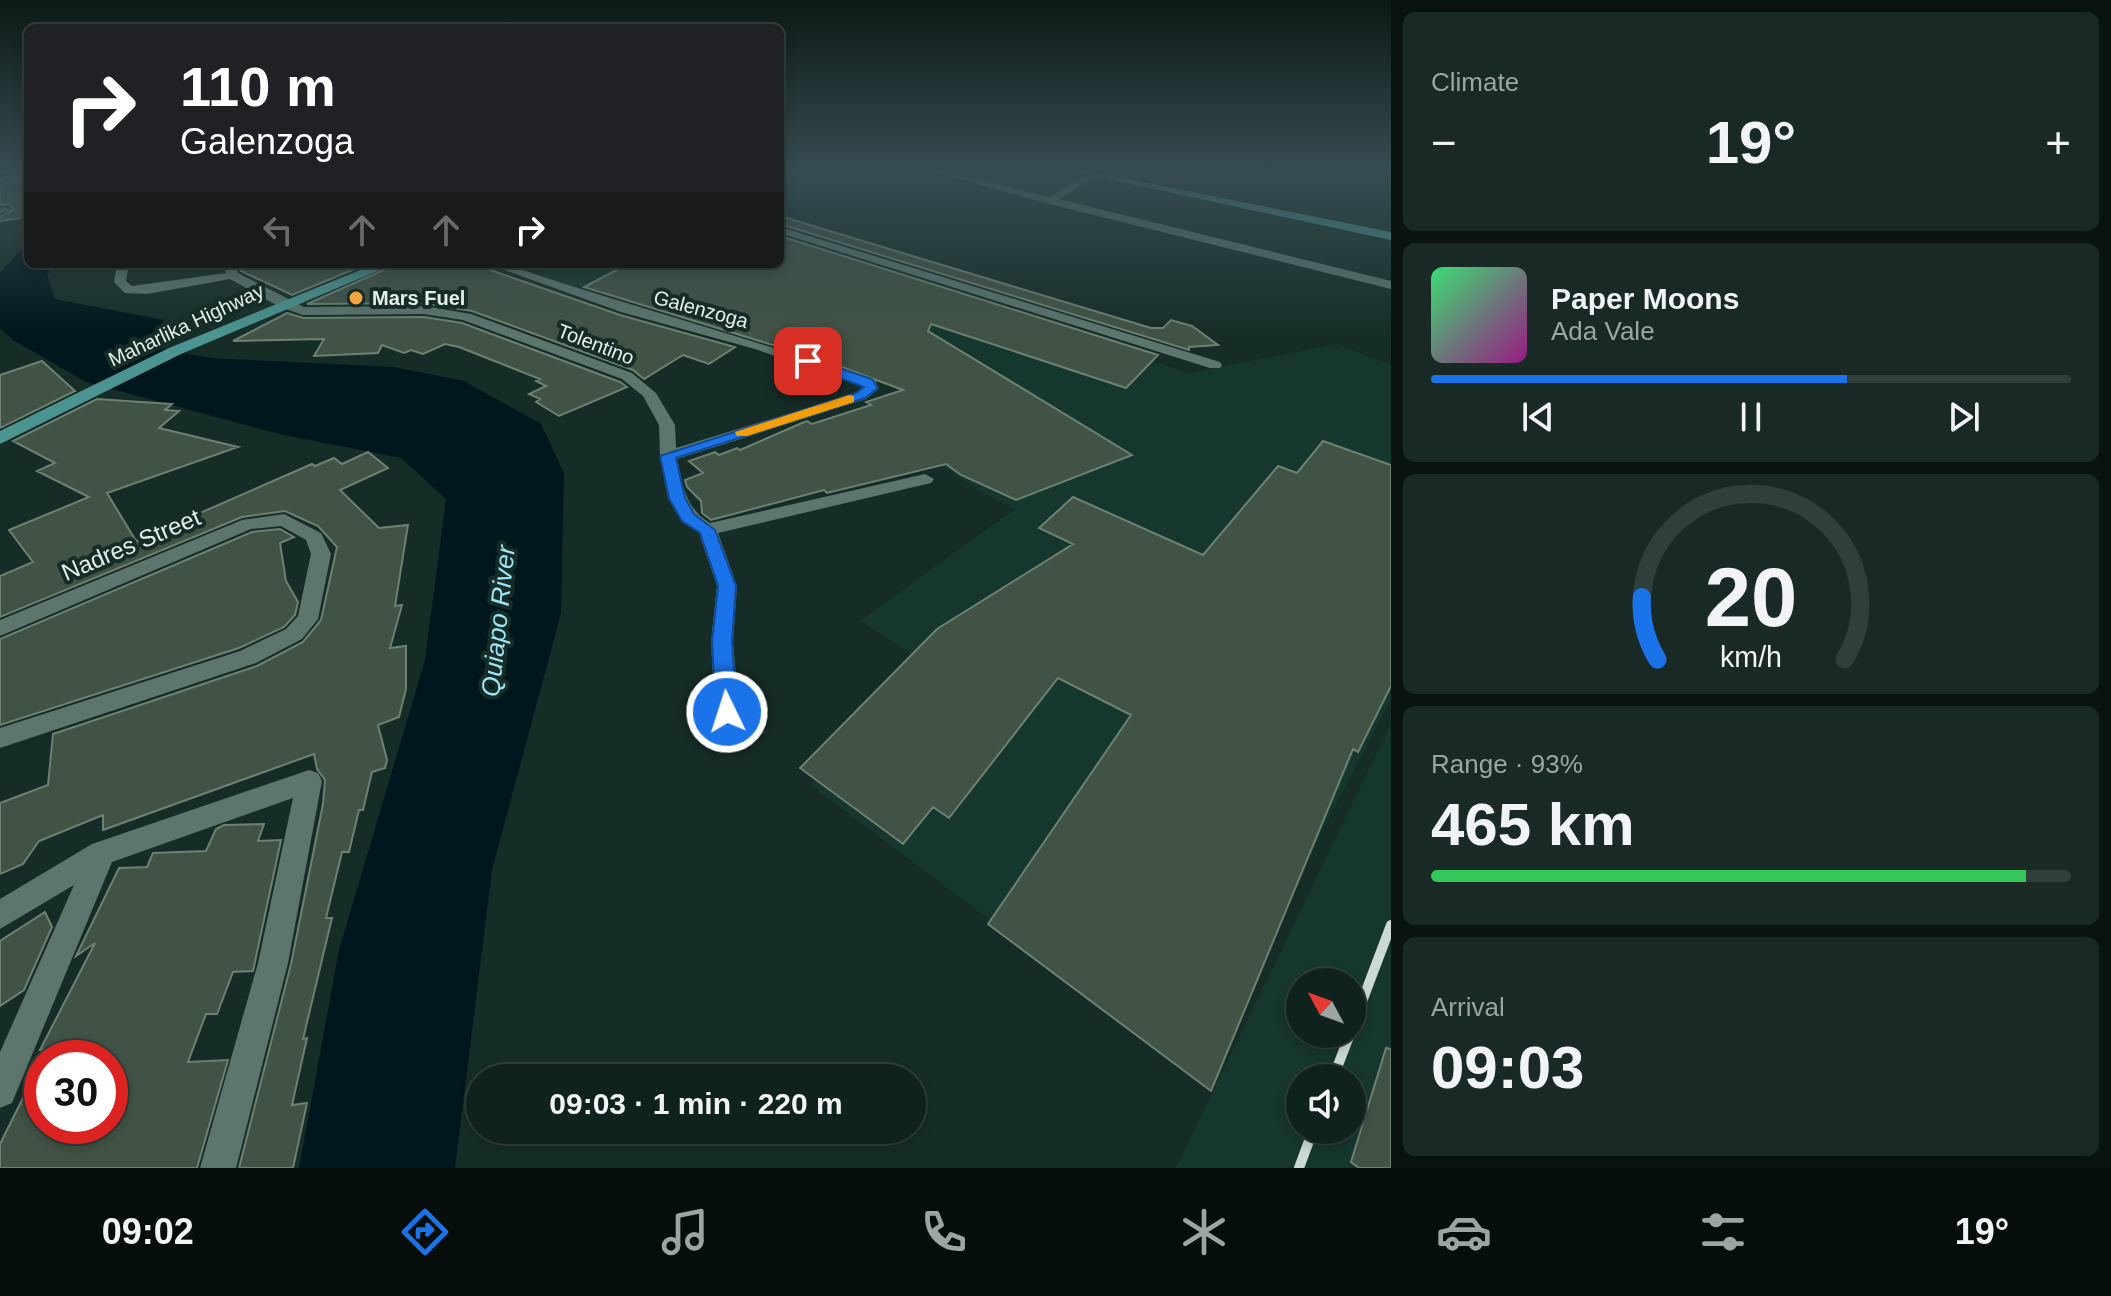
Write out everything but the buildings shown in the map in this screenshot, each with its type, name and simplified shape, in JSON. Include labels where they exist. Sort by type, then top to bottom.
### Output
[{"type":"main road","points":[[1340,226],[1391,236]]},
{"type":"main road","name":"Maharlika Highway","points":[[0,438],[175,351],[377,268]]},
{"type":"street","points":[[1149,226],[1391,285]]},
{"type":"street","points":[[784,231],[1215,365]]},
{"type":"street","points":[[122,268],[120,282],[129,290],[147,290],[231,270]]},
{"type":"street","name":"Galenzoga","points":[[506,268],[625,309],[760,346],[871,384],[870,390],[861,396],[668,456]]},
{"type":"street","name":"Tolentino","points":[[231,270],[284,304],[303,311],[424,310],[466,317],[627,376],[649,393],[667,425],[668,456],[677,498],[688,518],[707,530],[727,586],[722,642],[727,712]]},
{"type":"street","points":[[707,530],[925,479]]},
{"type":"street","name":"Nadres Street","points":[[0,628],[248,524],[284,520],[314,537],[321,554],[308,619],[294,634],[248,657],[0,738]]},
{"type":"street","points":[[0,915],[102,853],[309,781],[273,963],[218,1168]]},
{"type":"street","points":[[0,1091],[102,853]]},
{"type":"shaded area","points":[[784,246],[1189,373],[1337,344],[1391,365],[1391,699],[1196,1074],[810,785],[924,661],[860,621],[1015,509],[980,491],[892,431],[992,396],[606,280],[589,290],[540,276],[549,268],[784,268]]},
{"type":"shaded area","points":[[1391,724],[1391,1168],[1176,1168]]},
{"type":"water","name":"Quiapo River","points":[[24,246],[24,268],[51,268],[47,274],[55,299],[164,320],[151,347],[210,358],[394,367],[464,381],[541,424],[564,473],[561,613],[492,870],[455,1168],[299,1168],[339,950],[425,660],[446,499],[401,458],[279,434],[86,382],[13,340],[0,328],[0,273]]},
{"type":"railway","points":[[1366,991],[1391,925]]},
{"type":"railway","points":[[1338,1064],[1345,1048]]},
{"type":"railway","points":[[1299,1168],[1308,1144]]},
{"type":"slow traffic","points":[[742,432],[849,399]]},
{"type":"place","name":"Mars Fuel","points":[[356,298]]},
{"type":"route","points":[[727,712],[722,642],[727,586],[707,530],[688,518],[677,498],[668,456],[861,396],[872,388],[868,382],[808,361]]}]
